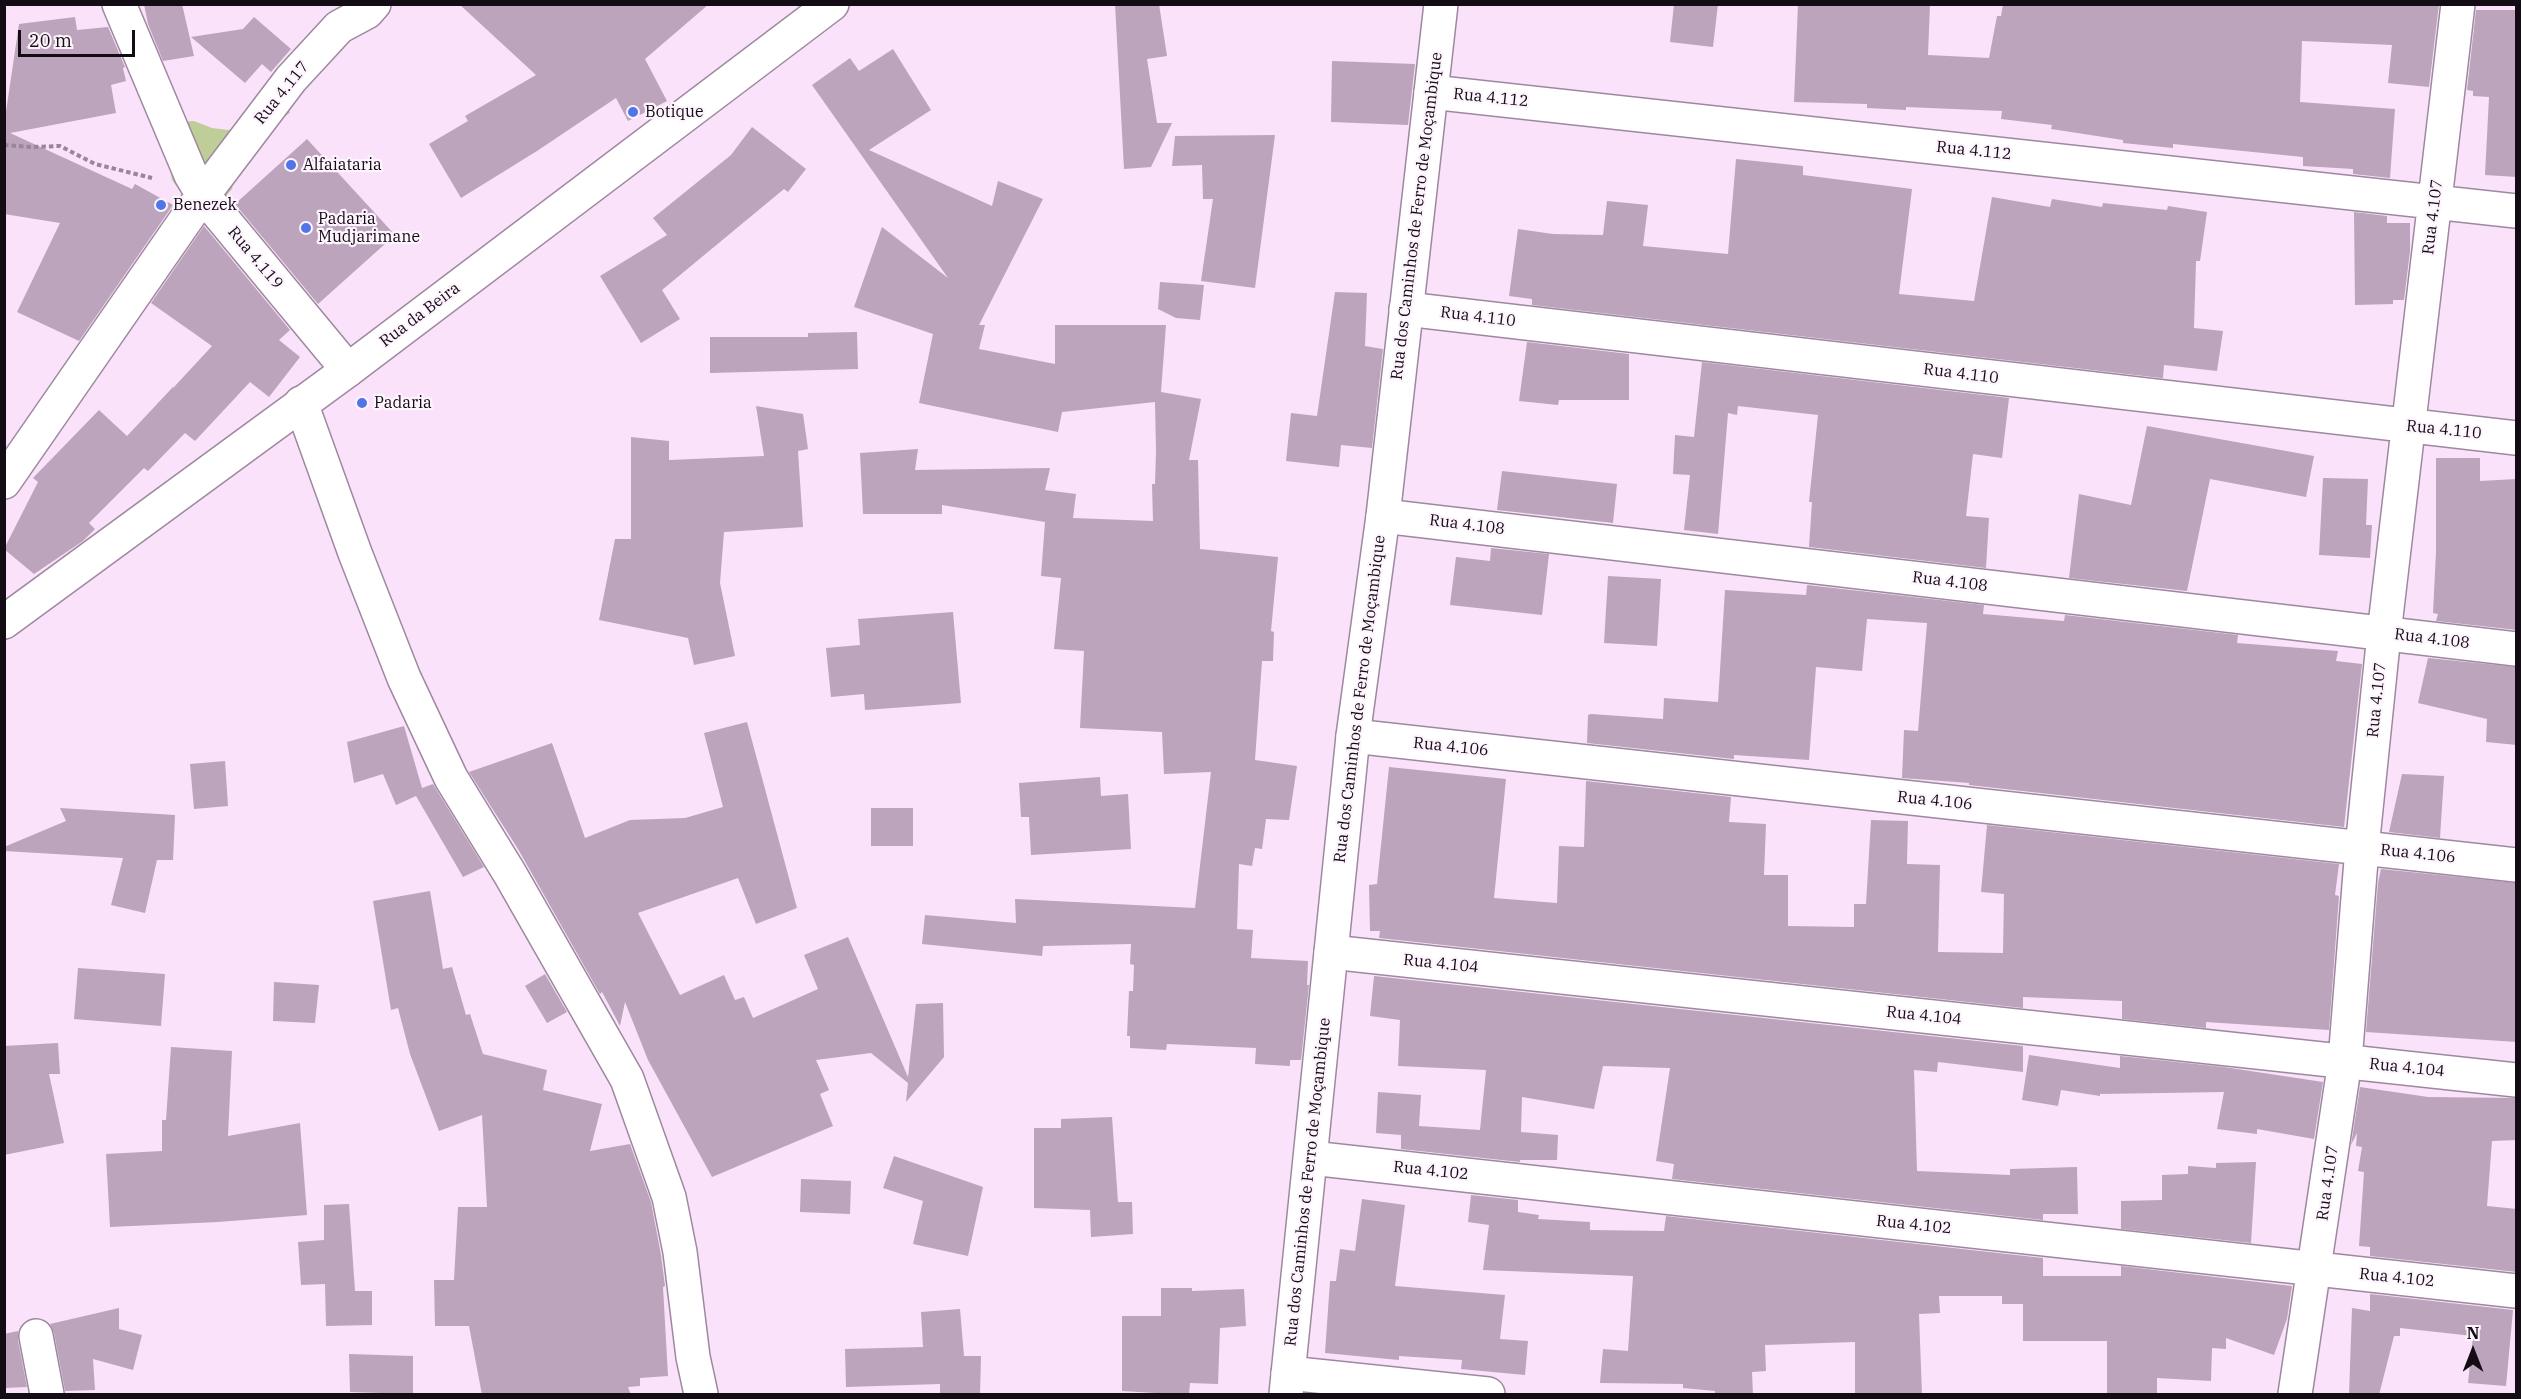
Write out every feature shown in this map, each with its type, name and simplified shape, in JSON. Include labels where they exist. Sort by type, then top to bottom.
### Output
[{"type":"street","name":"Rua 4.119","points":[[119,4],[197,185],[348,370]]},
{"type":"street","name":"Rua da Beira","points":[[4,622],[348,370],[832,4]]},
{"type":"street","name":"Rua dos Caminhos de Ferro de Moçambique","points":[[1287,1384],[1353,736],[1383,516],[1441,4]]},
{"type":"street","name":"Rua 4.107","points":[[2295,1395],[2345,1061],[2362,848],[2384,634],[2458,4]]},
{"type":"street","name":"Rua 4.117","points":[[4,482],[197,185],[339,27],[366,7]]},
{"type":"street","name":"Rua 4.112","points":[[1431,92],[2517,211]]},
{"type":"street","name":"Rua 4.110","points":[[1406,309],[2517,438]]},
{"type":"street","points":[[302,403],[355,553],[400,668],[451,778],[510,874],[627,1079],[669,1197],[680,1251],[693,1357],[701,1395]]},
{"type":"street","name":"Rua 4.108","points":[[1383,516],[2517,649]]},
{"type":"street","name":"Rua 4.106","points":[[1353,736],[2517,865]]},
{"type":"street","name":"Rua 4.104","points":[[1331,952],[2517,1080]]},
{"type":"street","name":"Rua 4.102","points":[[1311,1158],[2517,1291]]},
{"type":"street","points":[[36,1336],[47,1395]]},
{"type":"street","points":[[1287,1384],[1488,1395]]},
{"type":"path","points":[[4,145],[60,146],[95,164],[154,178],[197,185]]},
{"type":"green space","points":[[300,82],[310,83],[287,105],[290,113],[267,127],[235,177],[232,189],[220,203],[185,198],[172,180],[170,167],[178,122],[194,121],[212,128],[236,131]]},
{"type":"building","points":[[144,4],[182,4],[194,56],[163,61],[148,24]]},
{"type":"building","points":[[459,4],[709,4],[645,59],[667,101],[628,121],[616,98],[461,198],[429,144],[468,121],[465,116],[536,75]]},
{"type":"building","points":[[1115,4],[1159,4],[1167,56],[1147,59],[1157,123],[1172,123],[1151,167],[1124,169]]},
{"type":"building","points":[[1674,4],[1718,4],[1713,47],[1670,42]]},
{"type":"building","points":[[1798,4],[1930,4],[1928,55],[1989,58],[1997,16],[2001,16],[2003,4],[2439,4],[2429,87],[2388,83],[2392,45],[2302,41],[2300,102],[2395,109],[2390,178],[2353,174],[2353,169],[2303,166],[2303,157],[2173,144],[2173,148],[2123,143],[2123,140],[2051,129],[2052,125],[2001,119],[2002,111],[1906,107],[1906,110],[1867,108],[1867,104],[1794,102]]},
{"type":"building","points":[[2476,10],[2517,10],[2517,177],[2485,175],[2489,97],[2473,96],[2473,91],[2467,90]]},
{"type":"building","points":[[75,17],[77,30],[108,27],[125,67],[123,68],[126,81],[111,85],[116,113],[10,133],[132,189],[135,184],[173,205],[79,341],[17,312],[60,223],[4,214],[4,125],[19,24]]},
{"type":"building","points":[[254,17],[291,49],[271,72],[262,64],[245,83],[191,37],[243,29]]},
{"type":"building","points":[[893,49],[931,110],[869,150],[992,206],[998,181],[1043,199],[979,325],[985,325],[979,349],[1055,364],[1055,325],[1166,325],[1161,392],[1201,399],[1189,460],[1198,460],[1200,549],[1278,557],[1271,631],[1274,632],[1273,661],[1262,661],[1255,760],[1297,766],[1289,820],[1266,819],[1262,849],[1255,848],[1252,866],[1239,864],[1237,929],[1253,930],[1251,958],[1308,961],[1307,985],[1309,985],[1301,1060],[1290,1060],[1290,1066],[1255,1064],[1256,1048],[1167,1044],[1166,1050],[1130,1048],[1130,1036],[1127,1036],[1129,991],[1133,991],[1134,965],[1130,964],[1131,944],[1043,946],[1042,956],[922,944],[925,915],[1016,923],[1015,899],[1195,908],[1211,772],[1164,774],[1162,732],[1080,728],[1084,651],[1054,649],[1061,578],[1041,576],[1045,522],[942,505],[942,514],[863,514],[860,453],[918,449],[915,470],[1050,468],[1045,490],[1076,494],[1073,518],[1153,521],[1152,484],[1155,484],[1156,451],[1155,402],[1062,412],[1058,432],[919,403],[933,334],[854,307],[882,227],[948,278],[812,85],[850,58],[859,71]]},
{"type":"building","points":[[1332,61],[1415,64],[1408,125],[1331,122]]},
{"type":"building","points":[[752,127],[806,169],[788,192],[784,189],[662,290],[680,319],[641,343],[600,276],[667,235],[653,218],[731,155]]},
{"type":"building","points":[[1275,135],[1255,288],[1201,281],[1213,199],[1203,199],[1202,165],[1172,166],[1175,136]]},
{"type":"building","points":[[307,139],[395,235],[318,304],[235,204]]},
{"type":"building","points":[[1736,159],[1803,166],[1803,175],[1912,189],[1899,294],[1974,301],[1992,197],[2050,207],[2052,199],[2102,207],[2103,203],[2167,210],[2168,206],[2207,212],[2200,261],[2196,261],[2194,328],[2223,331],[2217,371],[2164,365],[2163,378],[2161,378],[1532,305],[1532,299],[1509,296],[1518,229],[1553,234],[1603,235],[1607,201],[1648,205],[1643,246],[1728,254]]},
{"type":"building","points":[[2354,212],[2387,216],[2387,223],[2410,223],[2410,251],[2404,300],[2393,300],[2393,304],[2355,305]]},
{"type":"building","points":[[204,226],[290,330],[279,340],[300,357],[269,397],[250,382],[195,441],[185,433],[148,471],[144,468],[89,523],[95,529],[83,541],[34,574],[4,549],[38,482],[33,478],[99,410],[127,436],[173,387],[177,388],[174,387],[212,346],[151,303]]},
{"type":"building","points":[[1160,282],[1204,285],[1200,320],[1176,318],[1158,309]]},
{"type":"building","points":[[1335,292],[1367,293],[1365,346],[1383,349],[1372,448],[1341,445],[1339,467],[1286,461],[1291,413],[1317,416]]},
{"type":"building","points":[[857,332],[858,369],[710,373],[710,337],[808,337],[808,333]]},
{"type":"building","points":[[1527,342],[1629,354],[1629,400],[1559,400],[1558,405],[1519,401]]},
{"type":"building","points":[[1702,362],[2009,398],[2002,458],[1973,454],[1966,516],[1989,518],[1986,568],[1809,547],[1812,502],[1809,502],[1818,415],[1738,406],[1737,415],[1728,413],[1718,534],[1684,530],[1690,475],[1673,474],[1675,435],[1694,437]]},
{"type":"building","points":[[756,406],[803,414],[808,449],[798,451],[803,527],[724,532],[720,583],[735,656],[694,665],[688,638],[599,620],[615,539],[631,539],[631,437],[669,441],[669,460],[764,456]]},
{"type":"building","points":[[2147,426],[2314,456],[2306,497],[2210,479],[2187,591],[2069,578],[2079,494],[2131,505]]},
{"type":"building","points":[[2436,458],[2480,458],[2480,481],[2517,479],[2517,630],[2436,621],[2438,614],[2433,613],[2436,552]]},
{"type":"building","points":[[1502,471],[1617,484],[1613,523],[1497,510]]},
{"type":"building","points":[[2323,478],[2368,479],[2366,525],[2372,525],[2370,558],[2319,555]]},
{"type":"building","points":[[1491,548],[1549,554],[1542,615],[1450,605],[1456,557],[1490,561]]},
{"type":"building","points":[[1608,576],[1661,579],[1657,646],[1604,643]]},
{"type":"building","points":[[1807,585],[1984,605],[1983,614],[2064,621],[2065,615],[2238,635],[2237,643],[2338,651],[2336,661],[2362,664],[2344,827],[1969,785],[1969,783],[1902,778],[1904,730],[1918,731],[1927,623],[1867,619],[1862,671],[1816,667],[1809,760],[1734,755],[1734,759],[1587,743],[1588,715],[1591,714],[1663,719],[1664,698],[1718,702],[1725,590],[1806,595]]},
{"type":"building","points":[[953,612],[961,703],[865,710],[864,694],[831,697],[826,648],[860,645],[858,619]]},
{"type":"building","points":[[2428,658],[2517,667],[2517,745],[2486,742],[2487,719],[2418,703]]},
{"type":"building","points":[[747,722],[797,908],[756,924],[738,878],[638,913],[680,995],[724,975],[735,1000],[744,997],[753,1018],[818,989],[804,955],[848,937],[908,1077],[916,1004],[943,1003],[944,1057],[906,1102],[908,1083],[871,1053],[816,1060],[829,1090],[820,1094],[833,1126],[712,1177],[648,1060],[625,1002],[620,1026],[518,849],[469,772],[552,743],[585,838],[630,820],[685,818],[723,807],[704,733]]},
{"type":"building","points":[[404,726],[422,788],[433,784],[484,867],[463,877],[416,796],[396,805],[383,774],[354,783],[347,742]]},
{"type":"building","points":[[225,761],[228,806],[194,809],[190,764]]},
{"type":"building","points":[[1389,767],[1506,779],[1494,898],[1557,903],[1559,846],[1584,847],[1586,781],[1731,797],[1729,822],[1766,824],[1764,875],[1788,875],[1788,926],[1854,927],[1854,904],[1866,904],[1871,820],[1908,821],[1907,864],[1940,865],[1938,952],[2003,953],[2004,894],[1981,892],[1987,825],[2339,864],[2335,895],[2339,896],[2329,1030],[2206,1022],[2206,1028],[2122,1019],[2122,1001],[2023,997],[2023,1008],[1379,938],[1380,931],[1370,931],[1369,885],[1377,884]]},
{"type":"building","points":[[2402,774],[2444,776],[2440,838],[2389,832]]},
{"type":"building","points":[[1100,777],[1101,796],[1128,794],[1131,849],[1031,855],[1029,817],[1021,817],[1019,783]]},
{"type":"building","points":[[60,808],[175,815],[173,860],[157,860],[145,913],[111,905],[123,858],[4,851],[4,847],[66,821]]},
{"type":"building","points":[[871,808],[913,808],[913,846],[871,846]]},
{"type":"building","points":[[2381,869],[2517,883],[2517,1042],[2366,1032]]},
{"type":"building","points":[[430,891],[443,969],[452,967],[466,1015],[470,1014],[483,1054],[547,1070],[543,1090],[602,1104],[590,1151],[630,1144],[651,1202],[661,1255],[665,1286],[663,1287],[668,1376],[640,1378],[640,1386],[628,1387],[631,1395],[482,1395],[469,1326],[435,1326],[434,1280],[454,1280],[458,1207],[487,1207],[482,1115],[439,1131],[410,1054],[398,1008],[391,1010],[373,901]]},
{"type":"building","points":[[78,968],[165,974],[161,1026],[74,1019]]},
{"type":"building","points":[[545,974],[567,1012],[547,1023],[525,986]]},
{"type":"building","points":[[1374,976],[2023,1046],[2023,1072],[1938,1062],[1937,1072],[1914,1070],[1917,1171],[2010,1175],[2010,1169],[2077,1167],[2078,1214],[2043,1214],[2043,1220],[1672,1179],[1674,1164],[1656,1161],[1670,1068],[1603,1066],[1594,1109],[1522,1097],[1521,1132],[1558,1135],[1557,1160],[1520,1160],[1520,1162],[1401,1149],[1401,1135],[1376,1133],[1378,1092],[1421,1095],[1419,1126],[1480,1130],[1486,1070],[1398,1066],[1400,1020],[1370,1016]]},
{"type":"building","points":[[274,982],[319,985],[315,1023],[273,1021]]},
{"type":"building","points":[[58,1043],[60,1074],[49,1074],[64,1143],[4,1155],[4,1046]]},
{"type":"building","points":[[171,1047],[232,1051],[228,1136],[300,1123],[307,1215],[110,1227],[106,1154],[162,1151],[162,1120],[166,1120]]},
{"type":"building","points":[[2029,1055],[2120,1068],[2120,1056],[2224,1067],[2323,1082],[2314,1139],[2257,1129],[2257,1134],[2217,1129],[2224,1092],[2100,1094],[2100,1096],[2061,1090],[2058,1106],[2022,1100]]},
{"type":"building","points":[[2360,1087],[2428,1097],[2517,1098],[2517,1140],[2492,1141],[2487,1206],[2517,1209],[2517,1272],[2370,1256],[2370,1247],[2359,1246],[2364,1172],[2358,1171],[2362,1147],[2356,1146],[2357,1133],[2351,1145]]},
{"type":"building","points":[[1112,1117],[1118,1202],[1132,1202],[1133,1234],[1091,1237],[1090,1210],[1034,1208],[1034,1128],[1061,1128],[1061,1119]]},
{"type":"building","points":[[894,1156],[983,1187],[968,1256],[913,1244],[923,1201],[883,1188]]},
{"type":"building","points":[[2256,1162],[2251,1243],[2121,1229],[2121,1201],[2162,1200],[2162,1175],[2188,1174],[2188,1166],[2216,1168],[2216,1163]]},
{"type":"building","points":[[801,1179],[851,1181],[850,1214],[800,1212]]},
{"type":"building","points":[[1471,1195],[1518,1200],[1518,1212],[1539,1215],[1538,1219],[1590,1222],[1590,1230],[1664,1231],[1666,1216],[2043,1258],[2043,1276],[2121,1276],[2121,1266],[2292,1286],[2287,1319],[2274,1355],[2226,1338],[2226,1349],[2212,1348],[2211,1381],[2157,1378],[2157,1395],[2107,1395],[2107,1341],[2023,1341],[2023,1304],[2002,1304],[2002,1296],[1939,1296],[1940,1313],[1919,1314],[1922,1395],[1855,1395],[1855,1342],[1765,1345],[1766,1371],[1752,1372],[1753,1395],[1715,1395],[1715,1391],[1683,1388],[1683,1384],[1600,1383],[1603,1349],[1628,1351],[1633,1276],[1483,1270],[1489,1225],[1468,1222]]},
{"type":"building","points":[[1362,1199],[1405,1205],[1395,1286],[1505,1295],[1500,1339],[1528,1341],[1525,1375],[1461,1369],[1462,1360],[1399,1356],[1399,1360],[1325,1353],[1330,1281],[1336,1281],[1340,1249],[1355,1251]]},
{"type":"building","points":[[349,1204],[355,1291],[372,1291],[372,1325],[326,1326],[325,1284],[301,1285],[298,1242],[324,1240],[324,1205]]},
{"type":"building","points":[[1161,1288],[1192,1288],[1192,1291],[1244,1289],[1246,1326],[1220,1328],[1218,1384],[1190,1383],[1189,1395],[1122,1391],[1122,1316],[1161,1316]]},
{"type":"building","points":[[2370,1294],[2513,1310],[2506,1386],[2468,1383],[2473,1336],[2400,1328],[2400,1336],[2394,1336],[2379,1395],[2349,1395],[2352,1308],[2370,1311]]},
{"type":"building","points":[[119,1308],[119,1329],[142,1335],[133,1370],[93,1359],[95,1390],[65,1391],[54,1333],[50,1324]]},
{"type":"building","points":[[960,1309],[964,1356],[981,1356],[980,1395],[940,1395],[940,1384],[846,1387],[845,1349],[923,1347],[921,1312]]},
{"type":"building","points":[[18,1331],[27,1387],[4,1388],[4,1334]]},
{"type":"building","points":[[349,1354],[413,1356],[413,1394],[350,1392]]},
{"type":"place","name":"Botique","points":[[633,112]]},
{"type":"place","name":"Alfaiataria","points":[[291,165]]},
{"type":"place","name":"Benezek","points":[[161,205]]},
{"type":"place","name":"Padaria Mudjarimane","points":[[306,228]]},
{"type":"place","name":"Padaria","points":[[362,403]]}]
